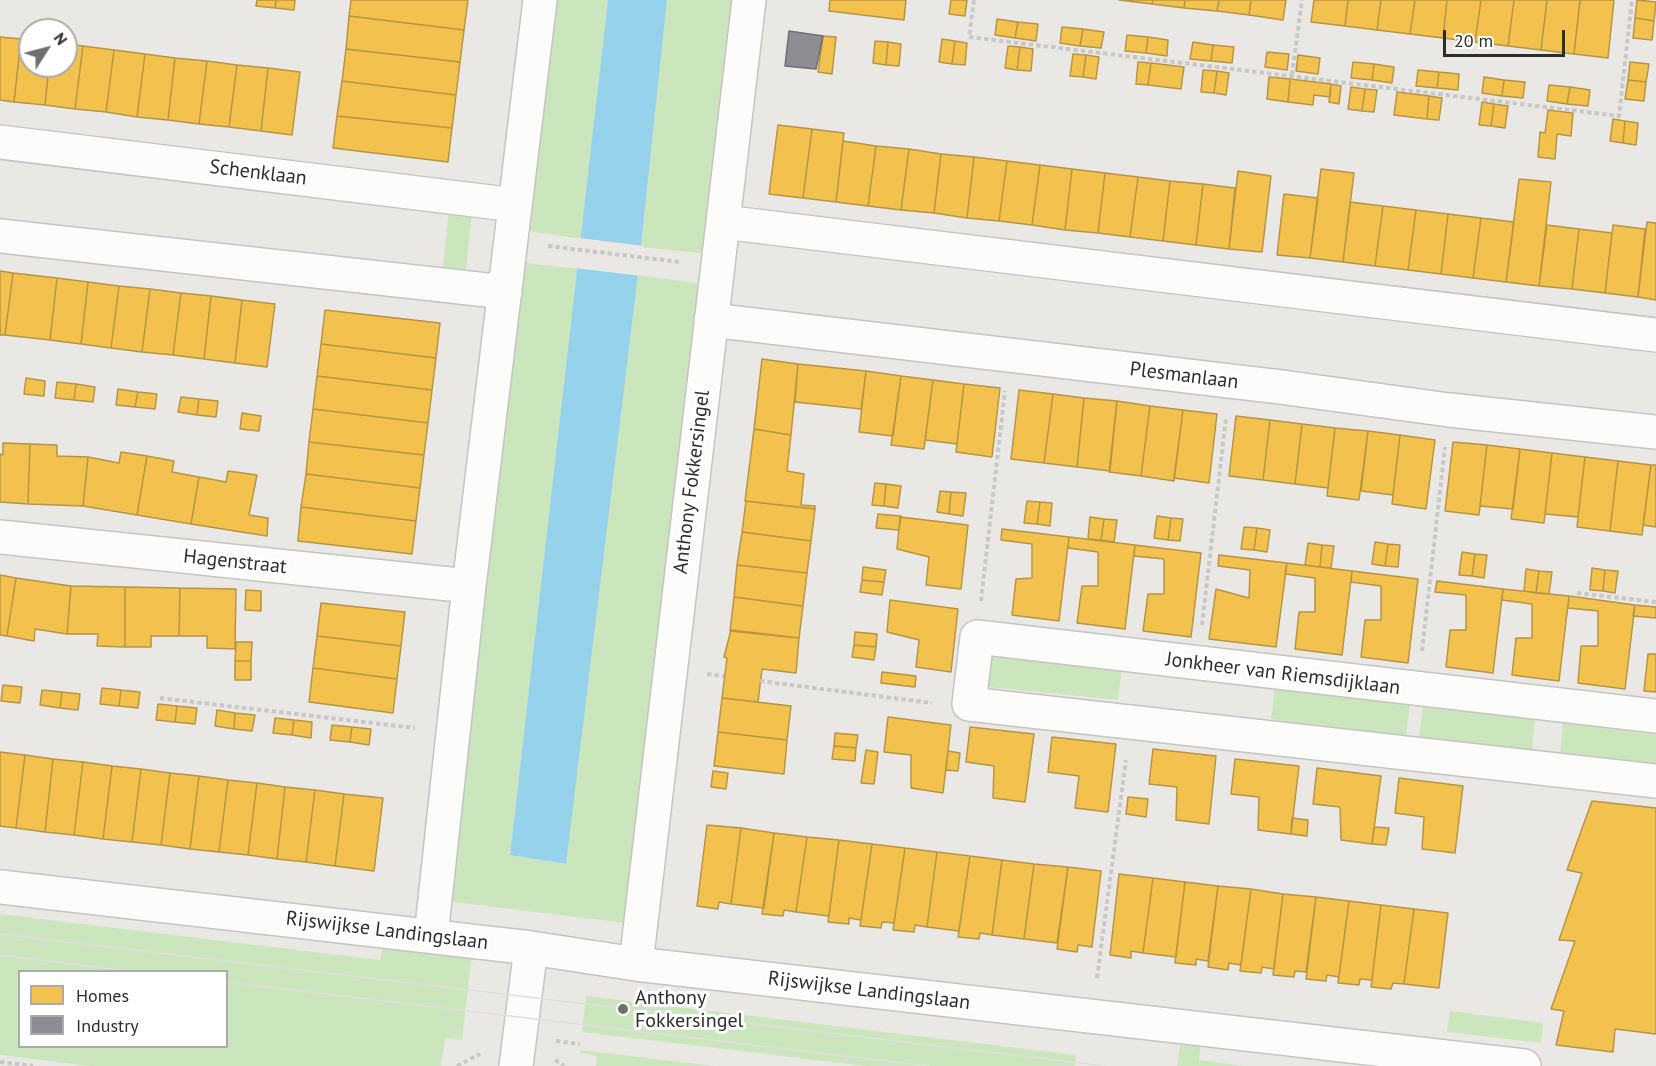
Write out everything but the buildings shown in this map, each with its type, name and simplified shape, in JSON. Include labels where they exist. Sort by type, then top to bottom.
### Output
[{"type":"street","points":[[431,936],[469,586],[540,0]]},
{"type":"street","name":"Anthony Fokkersingel","points":[[636,964],[749,0]]},
{"type":"street","name":"Schenklaan","points":[[0,142],[515,205]]},
{"type":"street","points":[[723,222],[1656,335]]},
{"type":"street","points":[[0,236],[505,292]]},
{"type":"street","name":"Plesmanlaan","points":[[711,320],[1230,381],[1449,410],[1656,432]]},
{"type":"street","name":"Hagenstraat","points":[[0,537],[469,586]]},
{"type":"street","points":[[977,637],[969,704],[1656,781]]},
{"type":"street","name":"Jonkheer van Riemsdijklaan","points":[[977,637],[1656,716]]},
{"type":"street","name":"Rijswijkse Landingslaan","points":[[0,887],[431,936],[636,964],[1092,1018],[1524,1066]]},
{"type":"street","points":[[518,1051],[531,948]]},
{"type":"path","points":[[974,0],[969,37],[1619,116],[1632,0]]},
{"type":"path","points":[[1292,75],[1302,0]]},
{"type":"path","points":[[536,244],[683,262]]},
{"type":"path","points":[[977,637],[1009,355]]},
{"type":"path","points":[[1198,664],[1230,381]]},
{"type":"path","points":[[1418,690],[1449,410]]},
{"type":"path","points":[[1577,593],[1656,602]]},
{"type":"path","points":[[760,681],[935,703],[969,704]]},
{"type":"path","points":[[160,698],[419,729]]},
{"type":"path","points":[[1092,1018],[1131,722]]},
{"type":"path","points":[[0,1062],[33,1066]]},
{"type":"green space","points":[[554,0],[608,0],[582,239],[528,231]]},
{"type":"green space","points":[[667,0],[734,0],[703,251],[699,253],[641,247]]},
{"type":"green space","points":[[449,210],[472,212],[466,270],[443,267]]},
{"type":"green space","points":[[524,264],[578,269],[510,855],[565,864],[638,275],[696,283],[700,288],[625,923],[446,901]]},
{"type":"green space","points":[[992,655],[1122,668],[1118,700],[989,687]]},
{"type":"green space","points":[[1275,687],[1410,704],[1406,736],[1271,719]]},
{"type":"green space","points":[[1423,706],[1535,718],[1532,751],[1419,739]]},
{"type":"green space","points":[[1563,723],[1656,735],[1656,766],[1560,755]]},
{"type":"green space","points":[[0,914],[380,960],[383,946],[472,955],[462,1040],[445,1038],[441,1066],[90,1066],[0,1055]]},
{"type":"green space","points":[[586,996],[1076,1055],[1075,1066],[866,1066],[582,1032]]},
{"type":"green space","points":[[1450,1011],[1543,1023],[1541,1043],[1447,1032]]},
{"type":"green space","points":[[1181,1041],[1201,1043],[1199,1060],[1245,1066],[1177,1066]]},
{"type":"green space","points":[[580,1050],[714,1066],[596,1066],[597,1056],[580,1053]]},
{"type":"water","points":[[608,0],[667,0],[638,275],[566,864],[510,855]]},
{"type":"pier","points":[[579,238],[644,246],[641,276],[575,268]]},
{"type":"tram line","points":[[0,934],[1106,1066]]},
{"type":"tram line","points":[[0,955],[121,970]]},
{"type":"tram line","points":[[228,982],[929,1066]]},
{"type":"place","name":"Anthony Fokkersingel","points":[[623,1009]]}]
